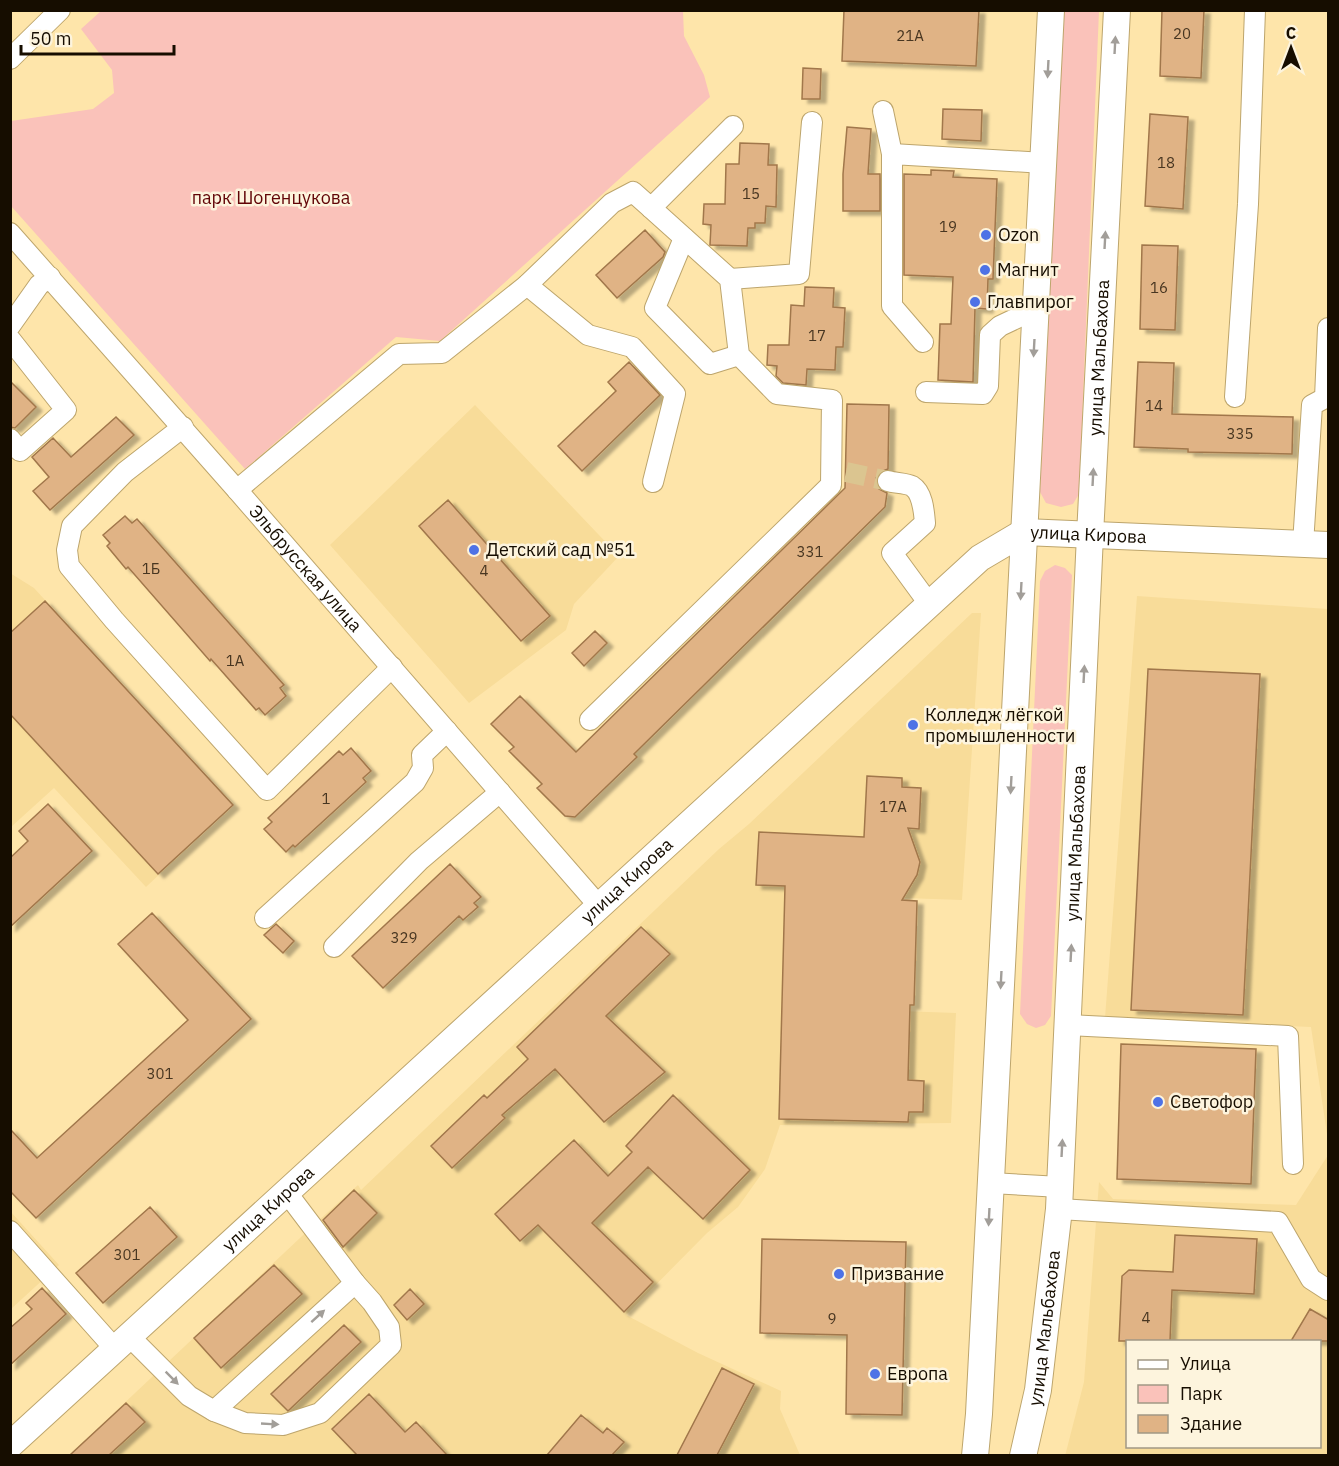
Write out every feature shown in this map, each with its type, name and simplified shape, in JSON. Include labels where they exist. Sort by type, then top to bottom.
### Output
[{"type":"main road","points":[[975,1455],[979,1414],[1051,10]]},
{"type":"main road","name":"улица Мальбахова","points":[[1023,1455],[1038,1390],[1059,1198],[1117,10]]},
{"type":"main road","name":"улица Кирова","points":[[10,1445],[980,558],[1024,532],[1329,545]]},
{"type":"street","points":[[10,59],[60,10]]},
{"type":"street","points":[[1235,398],[1248,204],[1255,10]]},
{"type":"street","points":[[883,111],[892,154],[892,306],[923,342]]},
{"type":"street","points":[[730,279],[799,274],[812,122]]},
{"type":"street","points":[[651,208],[733,126]]},
{"type":"street","points":[[892,154],[1044,163]]},
{"type":"street","points":[[237,490],[399,354],[442,353],[527,285],[612,203],[633,192],[730,279],[738,356],[777,394],[832,400],[839,471],[831,485],[590,720]]},
{"type":"street","name":"Эльбрусская улица","points":[[10,232],[183,427],[599,906]]},
{"type":"street","points":[[684,238],[655,308],[710,364],[738,356]]},
{"type":"street","points":[[10,326],[39,285],[50,277]]},
{"type":"street","points":[[527,285],[588,335],[632,347],[675,394],[653,482]]},
{"type":"street","points":[[927,392],[983,394],[988,386],[990,335],[1000,326],[1036,309]]},
{"type":"street","points":[[1303,544],[1312,405],[1325,398],[1329,328]]},
{"type":"street","points":[[10,339],[66,410],[20,451],[10,439]]},
{"type":"street","points":[[183,427],[125,472],[72,526],[67,550],[69,566],[114,620],[267,790],[392,667]]},
{"type":"street","points":[[888,481],[912,486],[919,495],[924,512],[924,523],[892,553],[930,605]]},
{"type":"street","points":[[265,918],[416,782],[423,768],[422,755],[447,731]]},
{"type":"street","points":[[334,947],[419,861],[500,792]]},
{"type":"street","points":[[1068,1025],[1288,1036],[1293,1164]]},
{"type":"street","points":[[991,1183],[1059,1198],[1278,1222],[1311,1279],[1329,1290]]},
{"type":"street","points":[[10,1231],[123,1343],[189,1396],[214,1411],[245,1423],[283,1425],[320,1413],[391,1345],[389,1327],[372,1302],[286,1193]]},
{"type":"street","points":[[214,1411],[355,1283]]},
{"type":"shaded area","name":"Детский сад №51","points":[[475,405],[619,556],[574,604],[566,630],[469,703],[330,545]]},
{"type":"shaded area","points":[[10,573],[34,588],[233,805],[146,887],[54,788],[11,827]]},
{"type":"shaded area","points":[[1137,596],[1328,609],[1328,1141],[1311,1027],[1105,1018]]},
{"type":"shaded area","points":[[972,613],[981,613],[962,900],[848,896],[844,1009],[956,1013],[951,1123],[780,1125],[765,1169],[738,1207],[707,1233],[626,1315],[698,1353],[781,1391],[780,1409],[800,1455],[68,1456],[317,1222],[358,1185],[361,1190],[719,849],[749,824]]},
{"type":"shaded area","points":[[1328,1155],[1328,1455],[1065,1456],[1084,1382],[1099,1182],[1113,1199],[1296,1205]]},
{"type":"shaded area","points":[[10,1211],[59,1265],[11,1309],[10,1309]]},
{"type":"green space","name":"парк Шогенцукова","points":[[101,11],[683,11],[684,36],[704,75],[710,97],[440,341],[396,337],[245,469],[11,206],[11,121],[93,109],[114,93],[112,70],[81,29]]},
{"type":"green space","points":[[1063,11],[1099,11],[1079,494],[1073,504],[1061,507],[1046,503],[1040,492]]},
{"type":"green space","points":[[1055,565],[1065,568],[1072,575],[1051,1016],[1045,1025],[1036,1028],[1027,1024],[1020,1014],[1040,581],[1045,571]]},
{"type":"building","points":[[844,10],[979,10],[976,66],[842,61]]},
{"type":"building","points":[[1162,10],[1204,10],[1201,78],[1160,76]]},
{"type":"building","points":[[803,68],[821,69],[820,99],[802,99]]},
{"type":"building","points":[[943,109],[982,110],[981,141],[942,139]]},
{"type":"building","points":[[1150,114],[1188,117],[1183,209],[1145,206]]},
{"type":"building","points":[[847,127],[871,129],[868,174],[880,174],[880,211],[843,211]]},
{"type":"building","points":[[740,143],[769,144],[768,165],[777,165],[776,207],[766,206],[765,223],[755,223],[755,228],[748,228],[747,246],[710,245],[711,225],[703,224],[704,204],[725,204],[726,164],[739,164]]},
{"type":"building","points":[[931,170],[954,171],[953,177],[997,179],[993,279],[988,279],[987,309],[975,308],[973,382],[938,380],[940,324],[951,324],[953,277],[904,275],[904,174],[931,175]]},
{"type":"building","points":[[645,230],[665,252],[663,257],[617,298],[596,275]]},
{"type":"building","points":[[1142,245],[1178,246],[1175,330],[1140,329]]},
{"type":"building","points":[[805,287],[834,288],[833,307],[845,308],[843,347],[836,347],[835,370],[807,369],[806,385],[783,383],[776,376],[777,366],[767,365],[768,345],[789,345],[791,305],[804,306]]},
{"type":"building","points":[[629,362],[660,395],[582,471],[558,446],[616,391],[608,382]]},
{"type":"building","points":[[1138,362],[1174,363],[1172,414],[1293,417],[1292,454],[1188,452],[1188,449],[1134,447]]},
{"type":"building","points":[[10,381],[36,407],[15,428],[10,427]]},
{"type":"building","points":[[847,404],[889,405],[888,469],[880,472],[876,478],[879,489],[887,493],[885,507],[634,754],[637,757],[575,817],[565,816],[537,788],[542,784],[509,751],[514,747],[491,724],[520,696],[576,752],[845,488]]},
{"type":"building","points":[[116,417],[134,435],[50,510],[33,491],[49,477],[32,457],[53,438],[71,457]]},
{"type":"building","points":[[448,500],[550,616],[521,641],[419,526]]},
{"type":"building","points":[[125,516],[132,523],[137,519],[284,685],[280,688],[286,696],[265,715],[259,708],[256,710],[211,659],[210,661],[107,546],[110,543],[103,535]]},
{"type":"building","points":[[45,601],[233,805],[158,874],[10,714],[10,633]]},
{"type":"building","points":[[595,631],[607,643],[584,666],[572,653]]},
{"type":"building","points":[[1148,669],[1260,674],[1243,1015],[1131,1010]]},
{"type":"building","points":[[351,748],[371,771],[363,778],[366,782],[295,847],[293,845],[286,852],[264,829],[272,822],[268,818],[339,751],[343,755]]},
{"type":"building","points":[[867,776],[902,778],[902,787],[921,788],[919,829],[908,828],[920,862],[917,875],[902,900],[917,901],[914,1005],[910,1005],[908,1080],[924,1081],[923,1112],[909,1112],[908,1122],[779,1119],[785,886],[756,885],[759,832],[864,837]]},
{"type":"building","points":[[48,804],[92,851],[10,927],[10,858],[28,841],[19,831]]},
{"type":"building","points":[[450,864],[481,897],[474,903],[478,907],[463,920],[459,916],[383,988],[352,956]]},
{"type":"building","points":[[152,913],[251,1019],[36,1218],[10,1191],[10,1129],[37,1158],[188,1020],[118,944]]},
{"type":"building","points":[[276,924],[294,941],[283,953],[264,935]]},
{"type":"building","points":[[641,927],[670,954],[606,1016],[665,1072],[604,1122],[555,1069],[502,1115],[505,1118],[452,1168],[431,1146],[484,1095],[487,1098],[528,1059],[517,1047]]},
{"type":"building","points":[[1121,1044],[1256,1049],[1251,1184],[1117,1179]]},
{"type":"building","points":[[673,1095],[750,1170],[703,1219],[648,1167],[592,1223],[653,1282],[624,1312],[538,1225],[520,1241],[495,1214],[574,1140],[608,1176],[632,1152],[626,1146]]},
{"type":"building","points":[[354,1190],[377,1213],[343,1247],[323,1220]]},
{"type":"building","points":[[150,1207],[177,1237],[103,1303],[76,1273]]},
{"type":"building","points":[[1175,1235],[1257,1239],[1254,1294],[1172,1290],[1170,1340],[1119,1341],[1122,1276],[1129,1270],[1173,1272]]},
{"type":"building","points":[[762,1239],[906,1242],[902,1415],[846,1414],[847,1335],[760,1333]]},
{"type":"building","points":[[274,1265],[302,1294],[221,1368],[194,1338]]},
{"type":"building","points":[[42,1288],[66,1314],[10,1365],[10,1328],[32,1309],[26,1303]]},
{"type":"building","points":[[410,1289],[424,1304],[407,1320],[394,1305]]},
{"type":"building","points":[[1310,1309],[1329,1320],[1329,1341],[1292,1340]]},
{"type":"building","points":[[344,1325],[361,1342],[288,1411],[271,1394]]},
{"type":"building","points":[[722,1368],[754,1384],[717,1455],[677,1455]]},
{"type":"building","points":[[369,1394],[405,1432],[416,1422],[447,1455],[357,1455],[332,1429]]},
{"type":"building","points":[[126,1403],[145,1422],[109,1455],[70,1455]]},
{"type":"building","points":[[581,1415],[603,1433],[607,1428],[624,1442],[612,1455],[547,1455]]},
{"type":"tunnel","points":[[846,472],[888,481]]},
{"type":"place","name":"Ozon","points":[[986,235]]},
{"type":"place","name":"Магнит","points":[[985,270]]},
{"type":"place","name":"Главпирог","points":[[975,302]]},
{"type":"place","name":"Детский сад №51","points":[[474,550]]},
{"type":"place","name":"Колледж лёгкой промышленности","points":[[913,725]]},
{"type":"place","name":"Светофор","points":[[1158,1102]]},
{"type":"place","name":"Призвание","points":[[839,1274]]},
{"type":"place","name":"Европа","points":[[875,1374]]}]
